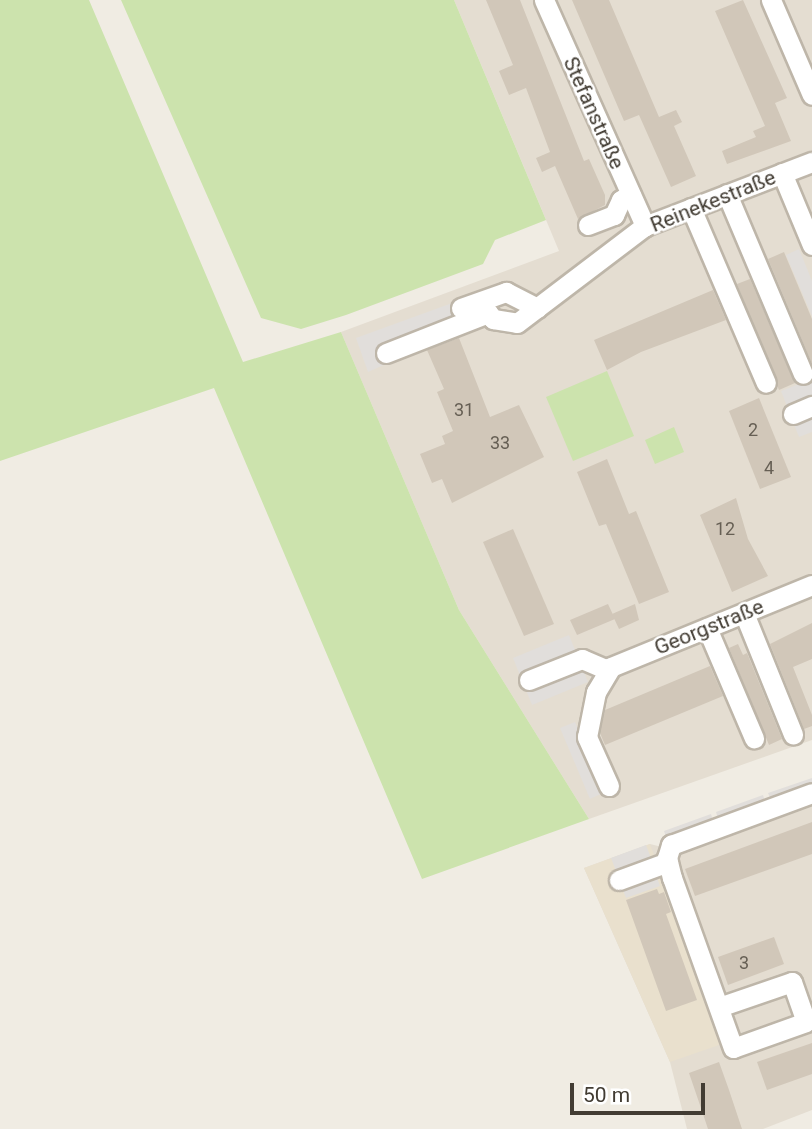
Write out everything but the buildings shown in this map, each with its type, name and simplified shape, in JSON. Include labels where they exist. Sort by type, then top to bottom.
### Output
[{"type":"street","name":"Stefanstraße","points":[[544,0],[645,226]]},
{"type":"street","points":[[771,0],[812,95]]},
{"type":"street","name":"Reinekestraße","points":[[386,353],[488,313],[493,319],[517,323],[645,226],[812,162]]},
{"type":"street","points":[[782,173],[812,245]]},
{"type":"street","points":[[727,194],[803,374]]},
{"type":"street","points":[[588,225],[614,215],[621,200],[631,196]]},
{"type":"street","points":[[691,208],[766,383]]},
{"type":"street","points":[[461,307],[506,292],[537,308]]},
{"type":"street","points":[[793,414],[812,406]]},
{"type":"street","name":"Georgstraße","points":[[609,668],[812,585]]},
{"type":"street","points":[[744,613],[793,734]]},
{"type":"street","points":[[707,628],[754,738]]},
{"type":"street","points":[[529,680],[582,659],[609,668],[596,692],[587,737],[609,786]]},
{"type":"street","points":[[719,1007],[667,860],[671,845],[812,793]]},
{"type":"street","points":[[618,880],[667,860]]},
{"type":"shaded area","points":[[454,0],[812,0],[812,740],[589,819],[459,610],[341,332],[559,251]]},
{"type":"shaded area","points":[[799,249],[812,281],[812,316],[786,255]]},
{"type":"shaded area","points":[[455,302],[465,329],[368,372],[356,338]]},
{"type":"shaded area","points":[[812,379],[812,432],[799,437],[781,391]]},
{"type":"shaded area","points":[[569,635],[588,682],[532,705],[513,658]]},
{"type":"shaded area","points":[[575,722],[605,792],[590,799],[560,728]]},
{"type":"shaded area","points":[[812,778],[812,785],[771,800],[768,793]]},
{"type":"shaded area","points":[[763,795],[765,802],[718,819],[716,812]]},
{"type":"shaded area","points":[[812,803],[812,1110],[763,1129],[687,1129],[670,1062],[584,868],[650,844],[678,851]]},
{"type":"shaded area","points":[[711,814],[713,821],[666,837],[664,831]]},
{"type":"shaded area","points":[[650,844],[722,1044],[670,1062],[584,868]]},
{"type":"shaded area","points":[[646,845],[651,858],[616,871],[611,858]]},
{"type":"shaded area","points":[[656,875],[660,886],[626,898],[622,888]]},
{"type":"green space","points":[[0,0],[89,0],[243,362],[341,332],[459,610],[589,819],[422,879],[214,388],[0,461]]},
{"type":"green space","points":[[121,0],[454,0],[546,220],[495,240],[483,264],[346,315],[301,329],[261,318]]},
{"type":"green space","points":[[607,371],[634,436],[573,461],[546,397]]},
{"type":"green space","points":[[674,427],[684,452],[655,464],[645,440]]}]
